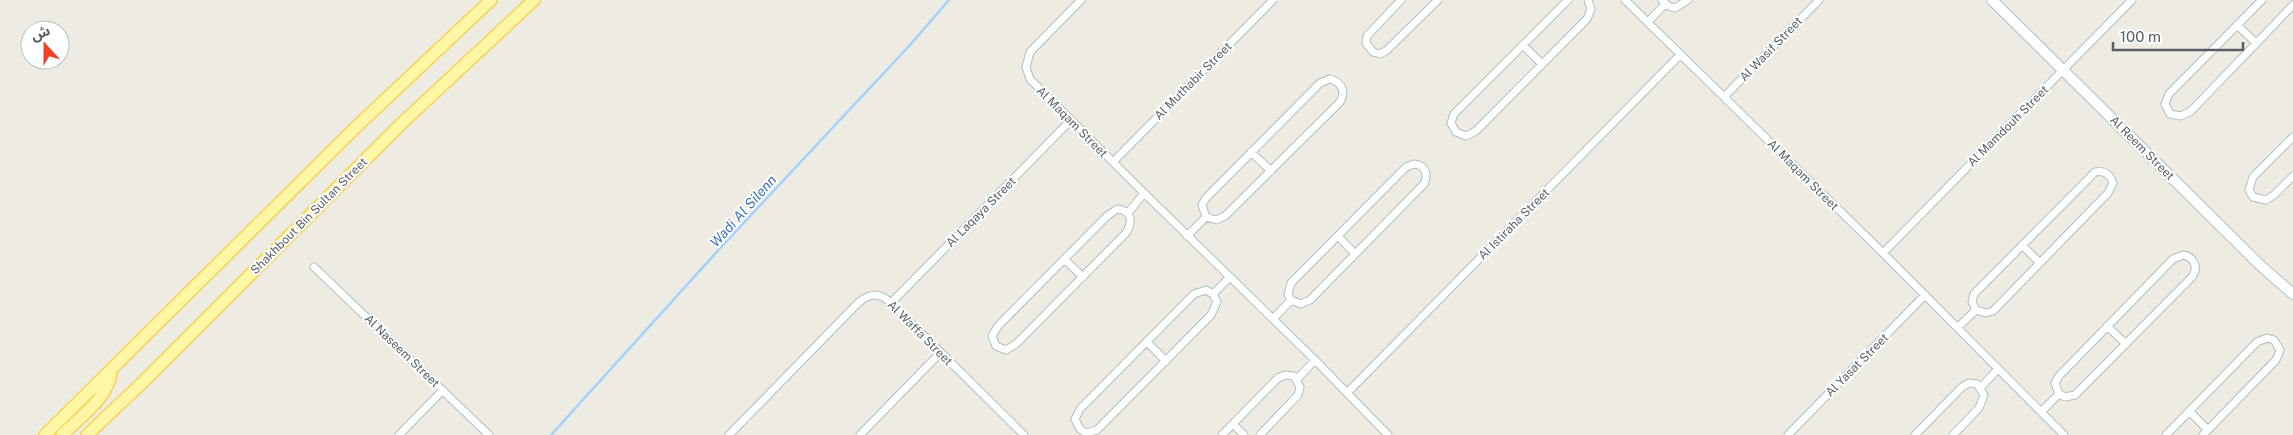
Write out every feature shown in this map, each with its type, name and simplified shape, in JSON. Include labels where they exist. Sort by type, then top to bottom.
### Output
[{"type":"main road","points":[[45,435],[353,130],[492,0]]},
{"type":"main road","name":"Shakhbout Bin Sultan Street","points":[[86,435],[151,374],[402,123],[534,0]]},
{"type":"main road","points":[[62,435],[101,396],[109,382],[111,370]]},
{"type":"street","name":"Al Maqam Street","points":[[1081,0],[1030,52],[1026,62],[1030,79],[1144,194],[1315,360],[1388,435]]},
{"type":"street","name":"Al Muthabir Street","points":[[1113,162],[1273,0]]},
{"type":"street","points":[[1401,0],[1367,36],[1367,47],[1373,52],[1380,54],[1386,51],[1438,0]]},
{"type":"street","points":[[1568,0],[1454,114],[1451,124],[1456,132],[1466,136],[1473,133],[1589,16],[1591,10],[1588,0]]},
{"type":"street","name":"Al Maqam Street","points":[[1625,0],[1926,295],[2064,435]]},
{"type":"street","points":[[1648,22],[1664,2],[1675,8],[1688,0]]},
{"type":"street","name":"Al Wasif Street","points":[[1724,97],[1819,0]]},
{"type":"street","name":"Al Reem Street","points":[[1992,0],[2261,266],[2293,294]]},
{"type":"street","name":"Al Mamdouh Street","points":[[1883,253],[2132,0]]},
{"type":"street","points":[[2262,0],[2169,94],[2165,104],[2170,114],[2181,116],[2188,113],[2293,5]]},
{"type":"street","points":[[2237,25],[2256,43]]},
{"type":"street","points":[[1523,45],[1542,64]]},
{"type":"street","name":"Al Istiraha Street","points":[[1347,393],[1680,55]]},
{"type":"street","points":[[1330,79],[1340,84],[1343,95],[1340,102],[1270,171],[1222,218],[1216,220],[1206,217],[1202,210],[1203,202],[1251,152],[1323,81],[1330,79]]},
{"type":"street","name":"Al Laqaya Street","points":[[891,303],[1071,120]]},
{"type":"street","points":[[2293,137],[2253,177],[2249,190],[2254,197],[2266,200],[2274,195],[2293,176]]},
{"type":"street","points":[[1251,152],[1270,171]]},
{"type":"street","points":[[1414,164],[1423,167],[1426,173],[1424,184],[1355,254],[1310,300],[1301,304],[1291,300],[1288,294],[1289,286],[1408,165],[1414,164]]},
{"type":"street","points":[[2103,172],[2110,176],[2111,190],[2040,263],[1993,311],[1986,313],[1976,310],[1972,302],[1974,294],[2092,174],[2103,172]]},
{"type":"street","points":[[1128,213],[1144,194]]},
{"type":"street","points":[[1121,209],[1128,213],[1131,220],[1126,233],[1083,277],[1016,344],[1006,350],[996,346],[992,340],[996,329],[1064,259],[1113,210],[1121,209]]},
{"type":"street","points":[[1187,236],[1206,217]]},
{"type":"street","points":[[1338,236],[1355,254]]},
{"type":"street","points":[[2022,245],[2040,263]]},
{"type":"street","points":[[2187,255],[2193,259],[2196,266],[2192,277],[2126,344],[2075,395],[2065,397],[2059,394],[2055,387],[2056,379],[2176,256],[2187,255]]},
{"type":"street","points":[[1064,259],[1083,277]]},
{"type":"street","name":"Al Naseem Street","points":[[314,267],[489,435]]},
{"type":"street","points":[[1213,294],[1230,277]]},
{"type":"street","points":[[1206,290],[1213,294],[1216,307],[1211,315],[1166,361],[1097,430],[1086,432],[1080,429],[1076,419],[1078,412],[1147,342],[1198,292],[1206,290]]},
{"type":"street","name":"Al Waffa Street","points":[[729,435],[858,302],[867,296],[877,294],[882,295],[891,303],[1024,435]]},
{"type":"street","name":"Al Yasat Street","points":[[1788,435],[1926,295]]},
{"type":"street","points":[[1273,319],[1291,300]]},
{"type":"street","points":[[1958,327],[1976,310]]},
{"type":"street","points":[[2107,326],[2126,344]]},
{"type":"street","points":[[2166,435],[2189,411],[2260,340],[2271,339],[2277,343],[2280,354],[2276,360],[2205,432],[2189,411]]},
{"type":"street","points":[[1147,342],[1166,361]]},
{"type":"street","points":[[860,435],[940,353]]},
{"type":"street","points":[[1297,378],[1315,360]]},
{"type":"street","points":[[1981,387],[1998,369]]},
{"type":"street","points":[[1222,435],[1282,376],[1290,375],[1297,378],[1300,386],[1298,395],[1260,435]]},
{"type":"street","points":[[1916,435],[1965,384],[1974,383],[1981,387],[1984,395],[1982,403],[1953,435]]},
{"type":"street","points":[[399,435],[443,390]]},
{"type":"street","points":[[2041,412],[2059,394]]},
{"type":"street","points":[[1233,424],[1244,435]]},
{"type":"waterway","name":"Wadi Al Silenn","points":[[551,435],[723,245],[910,45],[949,0]]}]
